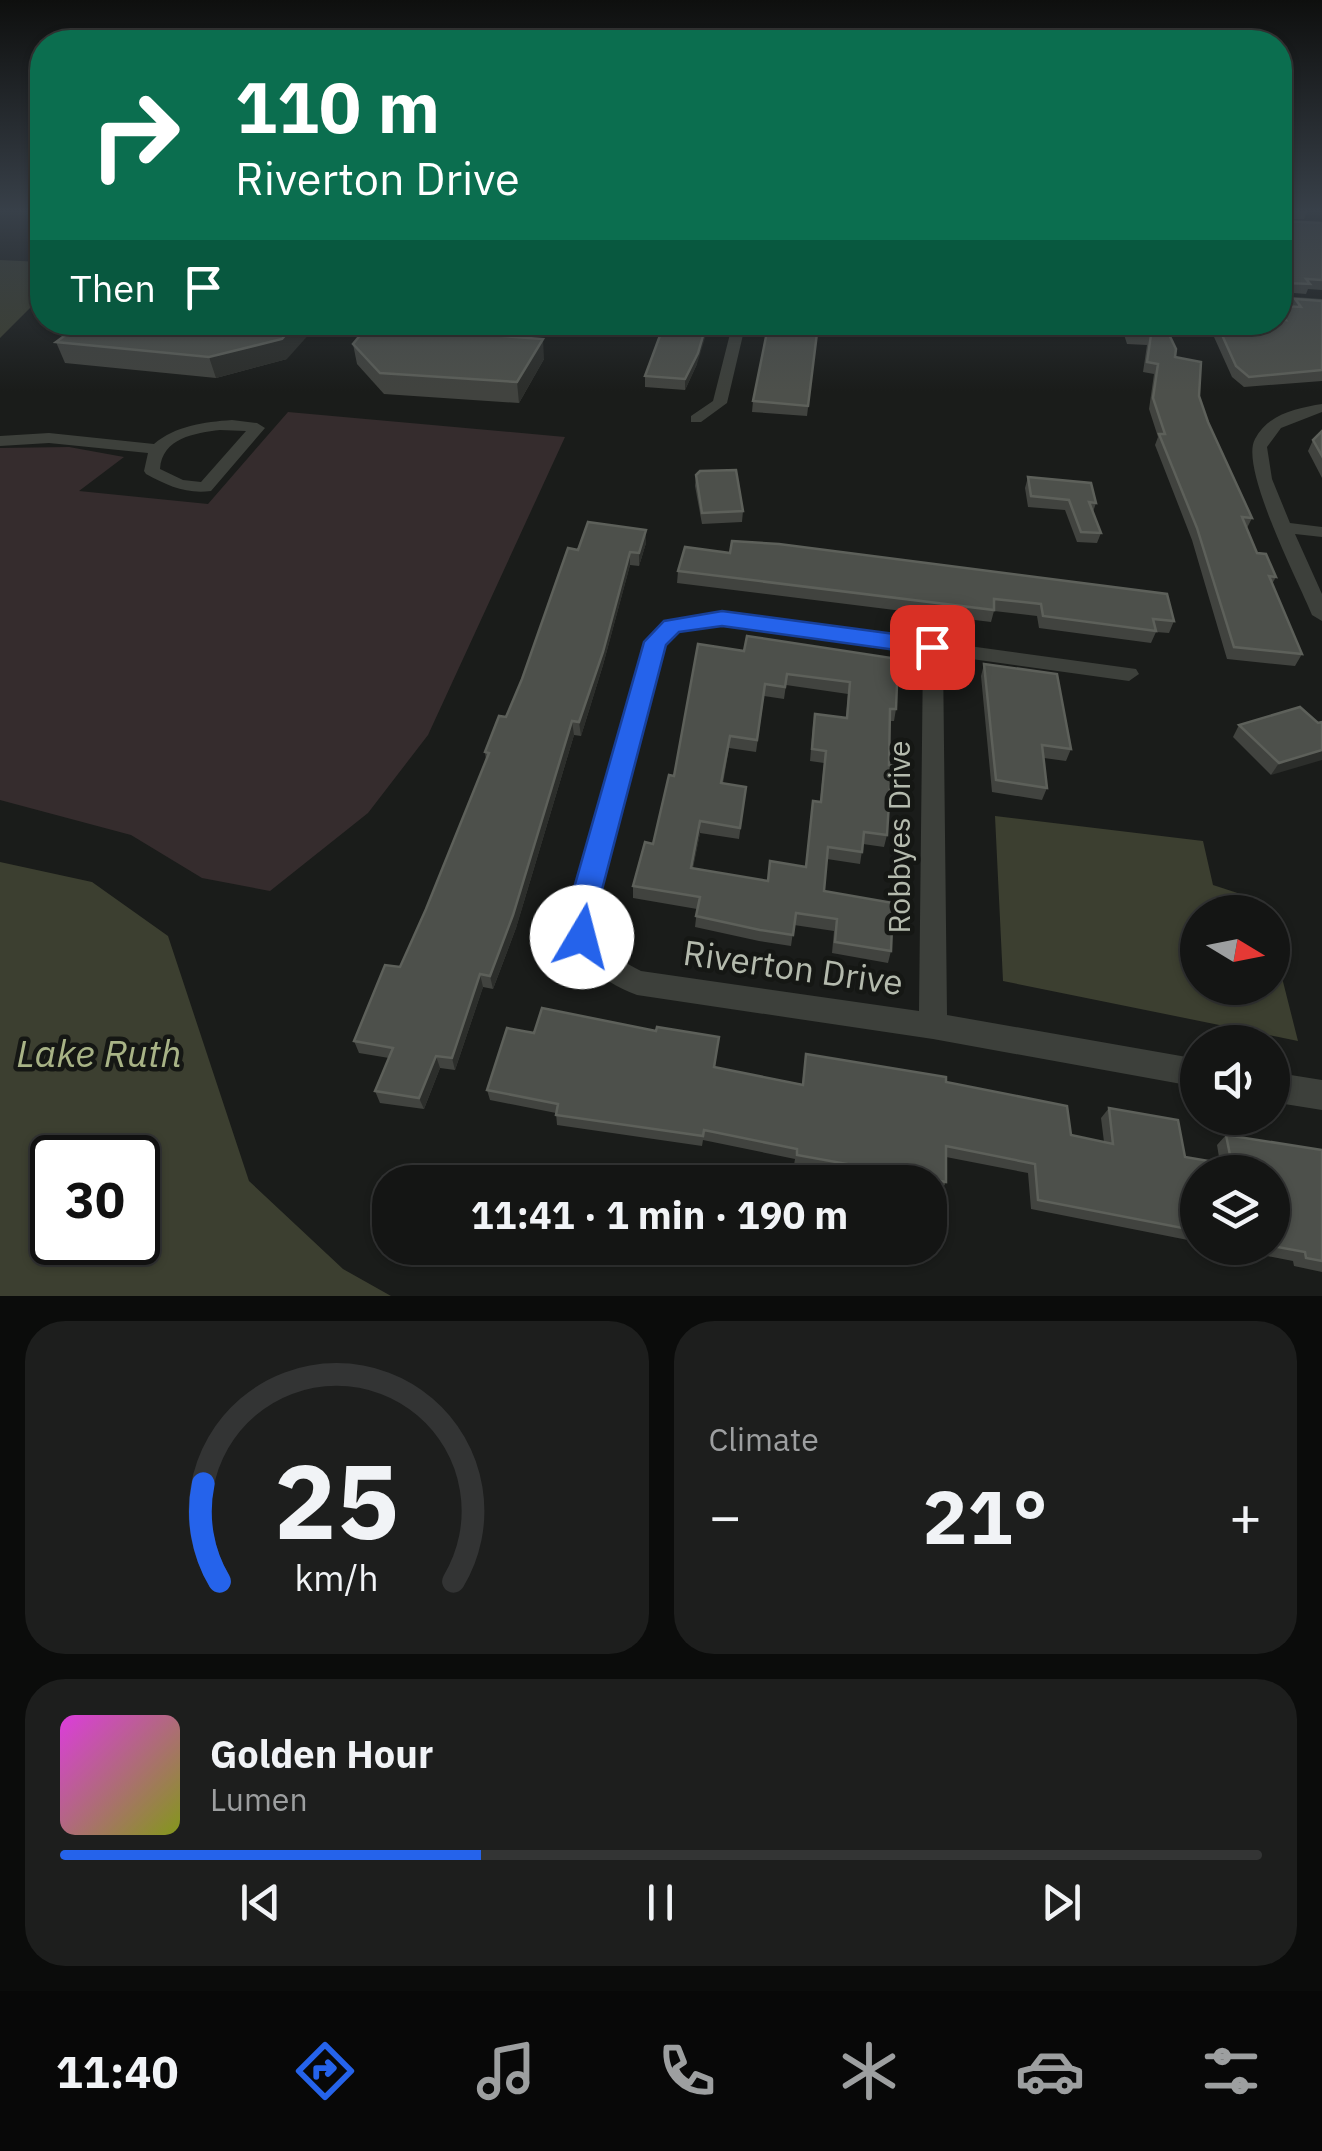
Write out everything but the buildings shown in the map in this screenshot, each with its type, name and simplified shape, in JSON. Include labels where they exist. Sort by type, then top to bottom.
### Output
[{"type":"street","points":[[1292,301],[1322,303]]},
{"type":"street","points":[[696,419],[720,403],[737,335]]},
{"type":"street","points":[[1322,408],[1298,412],[1266,431],[1257,450],[1322,615]]},
{"type":"street","points":[[0,442],[49,438],[158,448],[203,428],[257,428],[204,487],[162,480],[152,471],[150,460],[158,448]]},
{"type":"street","points":[[1285,528],[1322,532]]},
{"type":"street","name":"Riverton Drive","points":[[1129,674],[722,618],[672,626],[656,642],[582,909],[582,937],[601,963],[636,983],[933,1026],[1180,1070]]},
{"type":"street","name":"Robbyes Drive","points":[[932,647],[933,1026]]},
{"type":"street","points":[[1290,1090],[1322,1096]]},
{"type":"shaded area","points":[[288,412],[565,437],[428,735],[368,813],[270,891],[202,878],[131,835],[0,800],[0,448],[69,447],[124,457],[79,491],[208,504]]},
{"type":"water","points":[[0,270],[30,270],[30,308],[0,338]]},
{"type":"water","points":[[995,816],[1203,841],[1213,885],[1244,895],[1180,895],[1180,1005],[1289,1005],[1298,1041],[1290,1039],[1290,1025],[1219,1025],[1003,981]]},
{"type":"water","name":"Lake Ruth","points":[[0,862],[92,882],[168,936],[249,1181],[343,1269],[391,1296],[0,1296]]},
{"type":"route","points":[[582,937],[582,909],[656,642],[672,626],[722,618],[932,647]]}]
